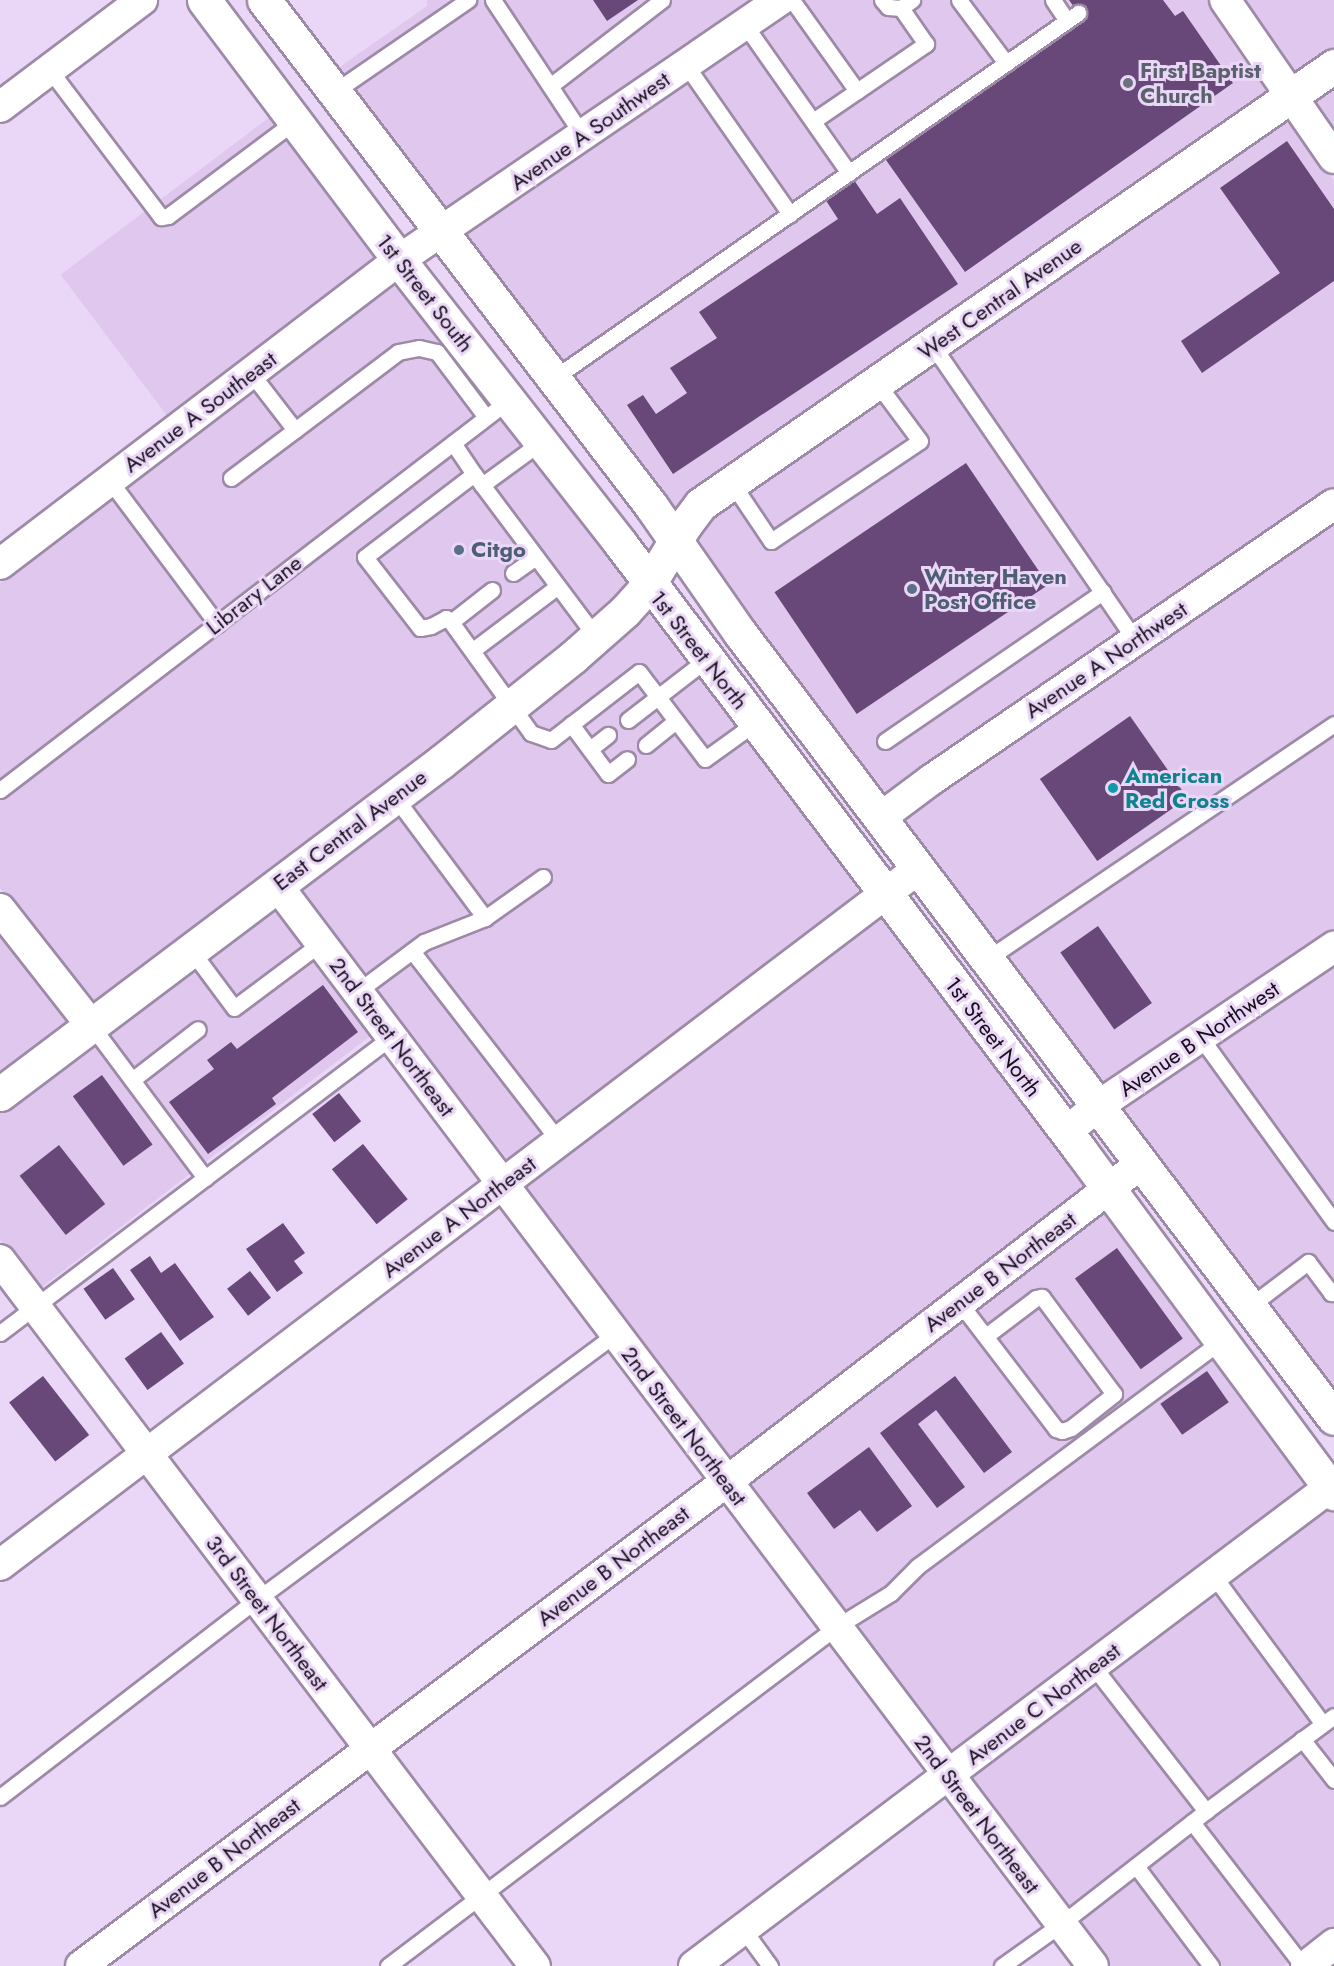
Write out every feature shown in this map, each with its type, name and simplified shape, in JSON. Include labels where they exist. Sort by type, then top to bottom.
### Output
[{"type":"main road","name":"1st Street South","points":[[204,0],[399,260],[467,370],[497,409],[541,442],[648,584]]},
{"type":"main road","points":[[264,0],[676,541]]},
{"type":"main road","name":"West Central Avenue","points":[[676,541],[684,525],[701,504],[933,346],[1334,66]]},
{"type":"main road","name":"East Central Avenue","points":[[0,1094],[394,796],[596,637],[625,611],[648,584],[676,541]]},
{"type":"main road","name":"1st Street North","points":[[676,541],[740,633],[1334,1418]]},
{"type":"main road","name":"1st Street North","points":[[648,584],[885,893],[1333,1488]]},
{"type":"street","points":[[0,107],[142,0]]},
{"type":"street","name":"Avenue A Southwest","points":[[399,260],[780,0]]},
{"type":"street","points":[[1225,0],[1293,96],[1334,159]]},
{"type":"street","name":"Avenue A Southeast","points":[[0,564],[399,260]]},
{"type":"street","name":"Avenue A Northwest","points":[[880,818],[941,773],[1334,504]]},
{"type":"street","name":"Avenue A Northeast","points":[[0,1565],[918,869]]},
{"type":"street","name":"2nd Street Northeast","points":[[277,885],[1093,1966]]},
{"type":"street","points":[[0,909],[91,1025]]},
{"type":"street","name":"Avenue B Northwest","points":[[1065,1132],[1098,1106],[1334,947]]},
{"type":"street","name":"Avenue B Northeast","points":[[81,1966],[726,1482],[1142,1163]]},
{"type":"street","name":"3rd Street Northeast","points":[[0,1260],[535,1966]]},
{"type":"street","name":"Avenue C Northeast","points":[[694,1966],[1213,1575],[1333,1488]]},
{"type":"lane","points":[[334,92],[468,0]]},
{"type":"lane","points":[[493,0],[583,136]]},
{"type":"lane","points":[[550,86],[662,0]]},
{"type":"lane","points":[[792,0],[857,91]]},
{"type":"lane","points":[[813,121],[927,44],[906,4],[888,7],[882,0]]},
{"type":"lane","points":[[959,0],[1006,63]]},
{"type":"lane","points":[[554,378],[1073,17],[1053,0]]},
{"type":"lane","points":[[745,25],[849,173]]},
{"type":"lane","points":[[686,65],[790,214]]},
{"type":"lane","points":[[49,69],[161,217],[168,216],[295,121]]},
{"type":"lane","points":[[933,346],[1135,640]]},
{"type":"lane","points":[[231,478],[398,352],[419,348],[437,352],[467,370]]},
{"type":"lane","points":[[251,373],[295,430]]},
{"type":"lane","points":[[732,483],[771,541],[920,441],[877,383]]},
{"type":"lane","name":"Library Lane","points":[[0,790],[497,409]]},
{"type":"lane","points":[[541,442],[478,480],[364,557],[420,628],[431,626],[446,618],[451,622],[531,733],[551,740],[639,672],[705,759],[755,723]]},
{"type":"lane","points":[[453,443],[478,480],[596,637]]},
{"type":"lane","points":[[110,481],[217,624]]},
{"type":"lane","points":[[513,573],[536,557]]},
{"type":"lane","points":[[473,650],[558,586]]},
{"type":"lane","points":[[451,622],[492,590]]},
{"type":"lane","points":[[885,741],[1103,592]]},
{"type":"lane","points":[[628,720],[707,659]]},
{"type":"lane","points":[[646,745],[676,721]]},
{"type":"lane","points":[[571,724],[608,774],[627,759]]},
{"type":"lane","points":[[987,959],[1334,724]]},
{"type":"lane","points":[[590,749],[608,735]]},
{"type":"lane","points":[[394,796],[485,918]]},
{"type":"lane","points":[[358,991],[424,942],[485,918],[543,877]]},
{"type":"lane","points":[[191,950],[234,1008],[321,943]]},
{"type":"lane","points":[[412,951],[559,1141]]},
{"type":"lane","points":[[91,1025],[205,1178]]},
{"type":"lane","points":[[132,1080],[198,1029]]},
{"type":"lane","points":[[0,1333],[392,1037]]},
{"type":"lane","points":[[1201,1038],[1334,1222]]},
{"type":"lane","points":[[1250,1306],[1308,1262],[1332,1292]]},
{"type":"lane","points":[[959,1302],[1056,1429],[1062,1431],[1071,1428],[1114,1394],[1042,1298],[1036,1298],[986,1336]]},
{"type":"lane","points":[[0,1797],[256,1600],[615,1334]]},
{"type":"lane","points":[[388,1966],[836,1627],[891,1593],[918,1566],[1221,1341]]},
{"type":"lane","points":[[1002,1966],[1061,1924],[1206,1811],[1329,1720],[1213,1575]]},
{"type":"lane","points":[[1093,1666],[1206,1811]]},
{"type":"lane","points":[[1302,1739],[1334,1780]]},
{"type":"lane","points":[[1192,1822],[1319,1959]]},
{"type":"lane","points":[[1136,1866],[1211,1966]]},
{"type":"lane","points":[[743,1929],[770,1966]]},
{"type":"shaded area","points":[[427,0],[755,0],[443,214],[334,71],[427,6]]},
{"type":"shaded area","points":[[806,0],[1210,0],[1274,92],[674,516],[461,236]]},
{"type":"shaded area","points":[[1241,0],[1334,0],[1334,49],[1295,77]]},
{"type":"shaded area","points":[[1334,84],[1334,135],[1311,100]]},
{"type":"shaded area","points":[[274,114],[381,256],[168,417],[61,275]]},
{"type":"shaded area","points":[[1290,116],[1334,181],[1334,487],[923,768],[881,800],[692,542],[711,515]]},
{"type":"shaded area","points":[[398,279],[631,582],[615,600],[564,646],[433,750],[92,1006],[0,888],[0,583]]},
{"type":"shaded area","points":[[1334,522],[1334,930],[1100,1088],[899,822],[939,791]]},
{"type":"shaded area","points":[[648,605],[869,888],[513,1166],[292,883]]},
{"type":"shaded area","points":[[276,904],[374,1033],[38,1290],[0,1239],[0,1113]]},
{"type":"shaded area","points":[[884,913],[1090,1186],[726,1460],[521,1187]]},
{"type":"shaded area","points":[[0,929],[72,1021],[0,1076]]},
{"type":"shaded area","points":[[1334,964],[1334,1397],[1118,1111]]},
{"type":"shaded area","points":[[1107,1209],[1313,1482],[949,1757],[743,1483]]},
{"type":"shaded area","points":[[1329,1506],[1334,1513],[1334,1927],[1283,1966],[1109,1966],[966,1780]]},
{"type":"building","points":[[593,0],[638,0],[607,21]]},
{"type":"building","points":[[1069,0],[1163,0],[1175,16],[1183,11],[1233,83],[965,272],[886,160],[1084,21]]},
{"type":"building","points":[[1287,141],[1334,209],[1334,281],[1202,373],[1181,341],[1280,273],[1220,188]]},
{"type":"building","points":[[854,180],[877,214],[900,198],[958,284],[673,474],[627,405],[643,395],[656,414],[687,393],[670,368],[717,338],[699,312],[838,219],[825,199]]},
{"type":"building","name":"Winter Haven Post Office","points":[[966,463],[1048,585],[857,714],[774,592]]},
{"type":"building","name":"American Red Cross","points":[[1130,716],[1187,798],[1097,861],[1040,779]]},
{"type":"building","points":[[1098,926],[1152,1003],[1114,1029],[1060,952]]},
{"type":"building","points":[[323,985],[358,1032],[272,1098],[276,1104],[208,1154],[169,1102],[214,1069],[207,1060],[231,1042],[237,1049]]},
{"type":"building","points":[[102,1075],[153,1145],[123,1166],[73,1096]]},
{"type":"building","points":[[339,1093],[361,1121],[334,1142],[312,1114]]},
{"type":"building","points":[[363,1144],[408,1199],[377,1224],[332,1169]]},
{"type":"building","points":[[59,1145],[105,1204],[66,1235],[20,1176]]},
{"type":"building","points":[[283,1223],[305,1253],[294,1261],[303,1273],[277,1292],[246,1249]]},
{"type":"building","points":[[1117,1248],[1183,1339],[1141,1369],[1075,1279]]},
{"type":"building","points":[[150,1256],[161,1273],[175,1263],[214,1317],[180,1341],[130,1270]]},
{"type":"building","points":[[113,1268],[135,1299],[105,1320],[84,1289]]},
{"type":"building","points":[[250,1271],[271,1298],[248,1316],[227,1289]]},
{"type":"building","points":[[161,1332],[184,1364],[148,1390],[125,1358]]},
{"type":"building","points":[[1207,1371],[1229,1402],[1182,1435],[1160,1404]]},
{"type":"building","points":[[43,1376],[89,1435],[55,1462],[9,1402]]},
{"type":"building","points":[[955,1376],[1012,1452],[984,1473],[936,1410],[918,1424],[965,1487],[937,1508],[880,1433]]},
{"type":"building","points":[[869,1447],[912,1506],[877,1532],[860,1510],[834,1529],[807,1493]]},
{"type":"place","name":"First Baptist Church","points":[[1128,83]]},
{"type":"place","name":"Citgo","points":[[459,550]]},
{"type":"place","name":"Winter Haven Post Office","points":[[912,589]]},
{"type":"place","name":"American Red Cross","points":[[1113,788]]}]
